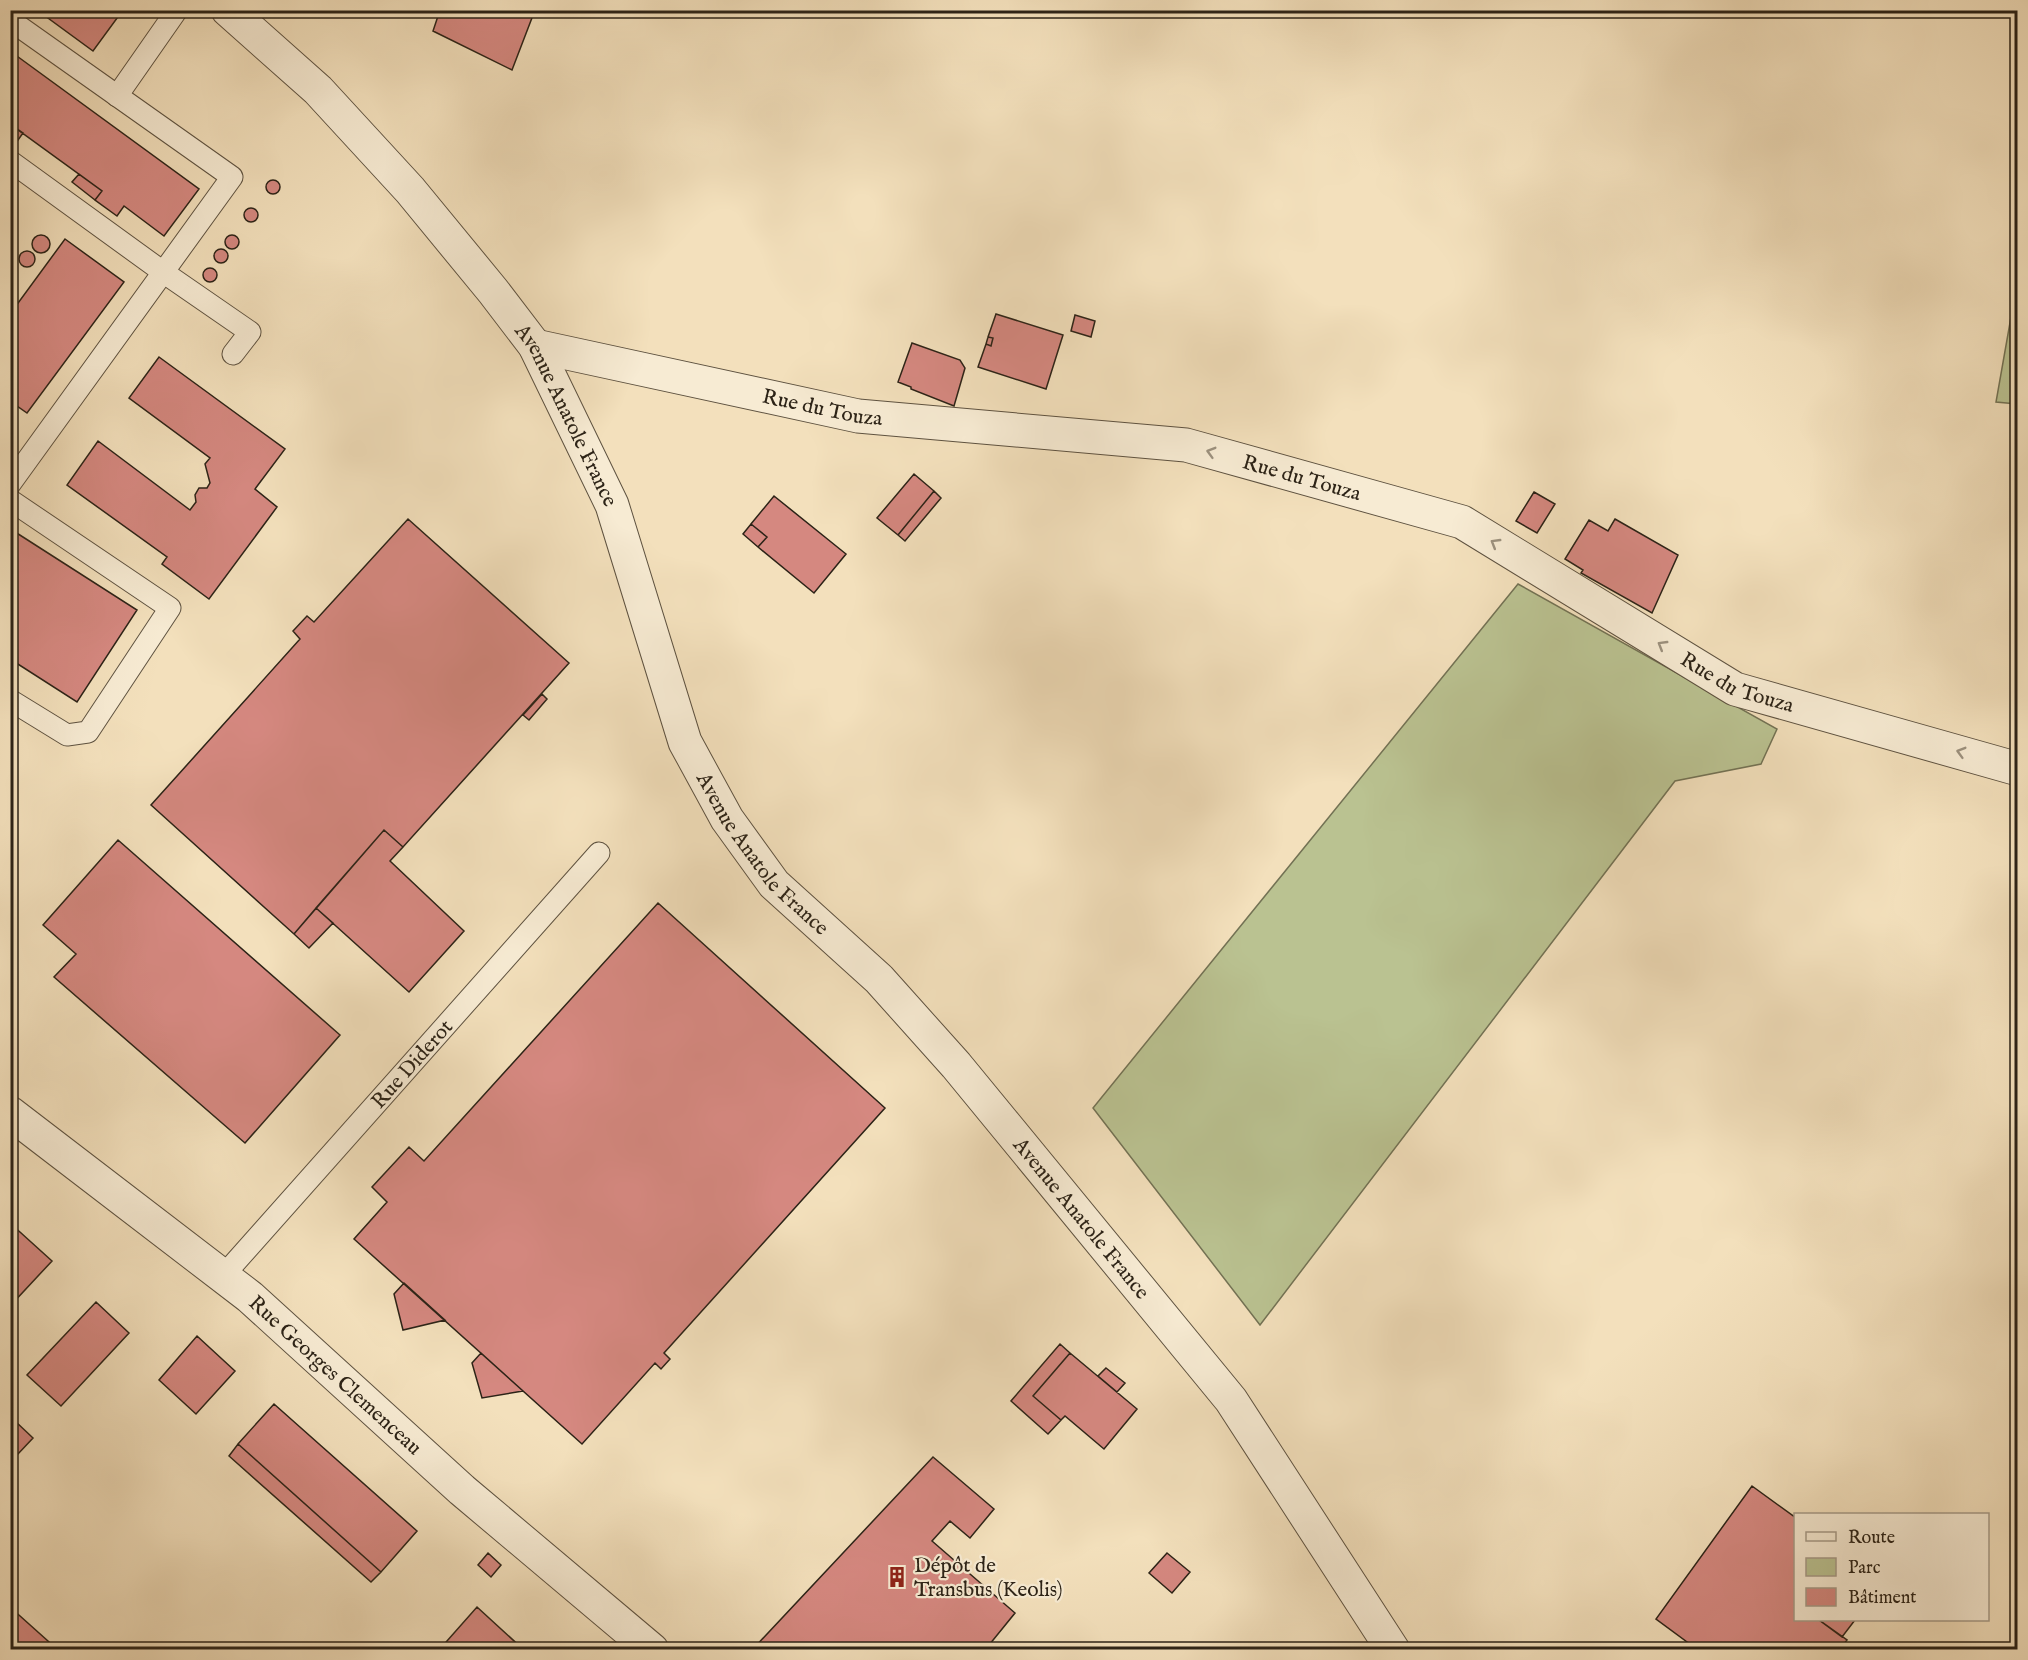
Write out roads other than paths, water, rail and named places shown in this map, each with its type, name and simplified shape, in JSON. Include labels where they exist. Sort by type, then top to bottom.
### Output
[{"type":"street","name":"Avenue Anatole France","points":[[228,10],[318,90],[411,190],[535,346],[612,505],[685,742],[727,819],[774,884],[879,979],[956,1065],[1232,1400],[1393,1650]]},
{"type":"street","name":"Rue du Touza","points":[[535,346],[858,416],[1186,446],[1462,522],[1735,689],[2018,769]]},
{"type":"street","name":"Rue Georges Clemenceau","points":[[10,1113],[250,1297],[462,1490],[652,1650]]},
{"type":"lane","points":[[117,96],[177,10]]},
{"type":"lane","points":[[10,20],[232,177],[10,484]]},
{"type":"lane","points":[[10,161],[250,332],[233,354]]},
{"type":"lane","points":[[10,500],[170,608],[88,732],[67,735],[10,700]]},
{"type":"lane","name":"Rue Diderot","points":[[223,1276],[599,853]]},
{"type":"place","name":"Dépôt de Transbus (Keolis)","points":[[897,1577]]}]
